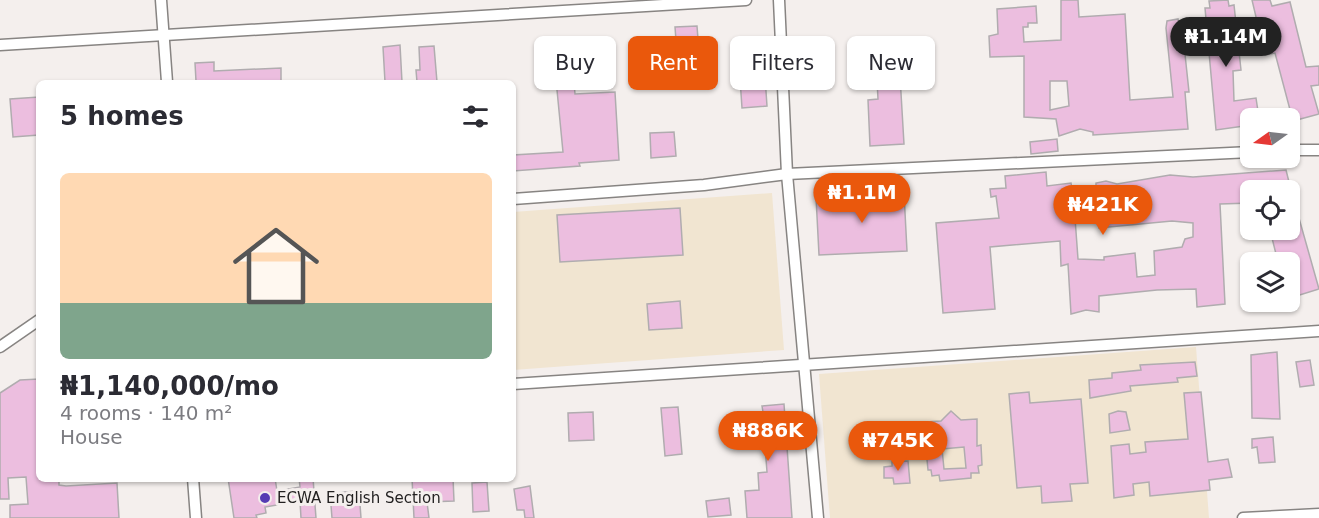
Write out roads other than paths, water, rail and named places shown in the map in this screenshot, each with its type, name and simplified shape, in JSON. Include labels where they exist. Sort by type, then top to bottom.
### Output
[{"type":"street","points":[[161,0],[166,80]]},
{"type":"street","points":[[0,45],[746,0]]},
{"type":"street","points":[[779,0],[787,174],[818,518]]},
{"type":"street","points":[[1300,150],[1319,150]]},
{"type":"street","points":[[516,199],[704,185],[787,174],[1240,153]]},
{"type":"street","points":[[0,347],[36,322]]},
{"type":"street","points":[[516,384],[1319,331]]},
{"type":"street","points":[[193,482],[196,518]]},
{"type":"street","points":[[1243,518],[1319,514]]},
{"type":"place","name":"ECWA English Section","points":[[265,498]]}]
